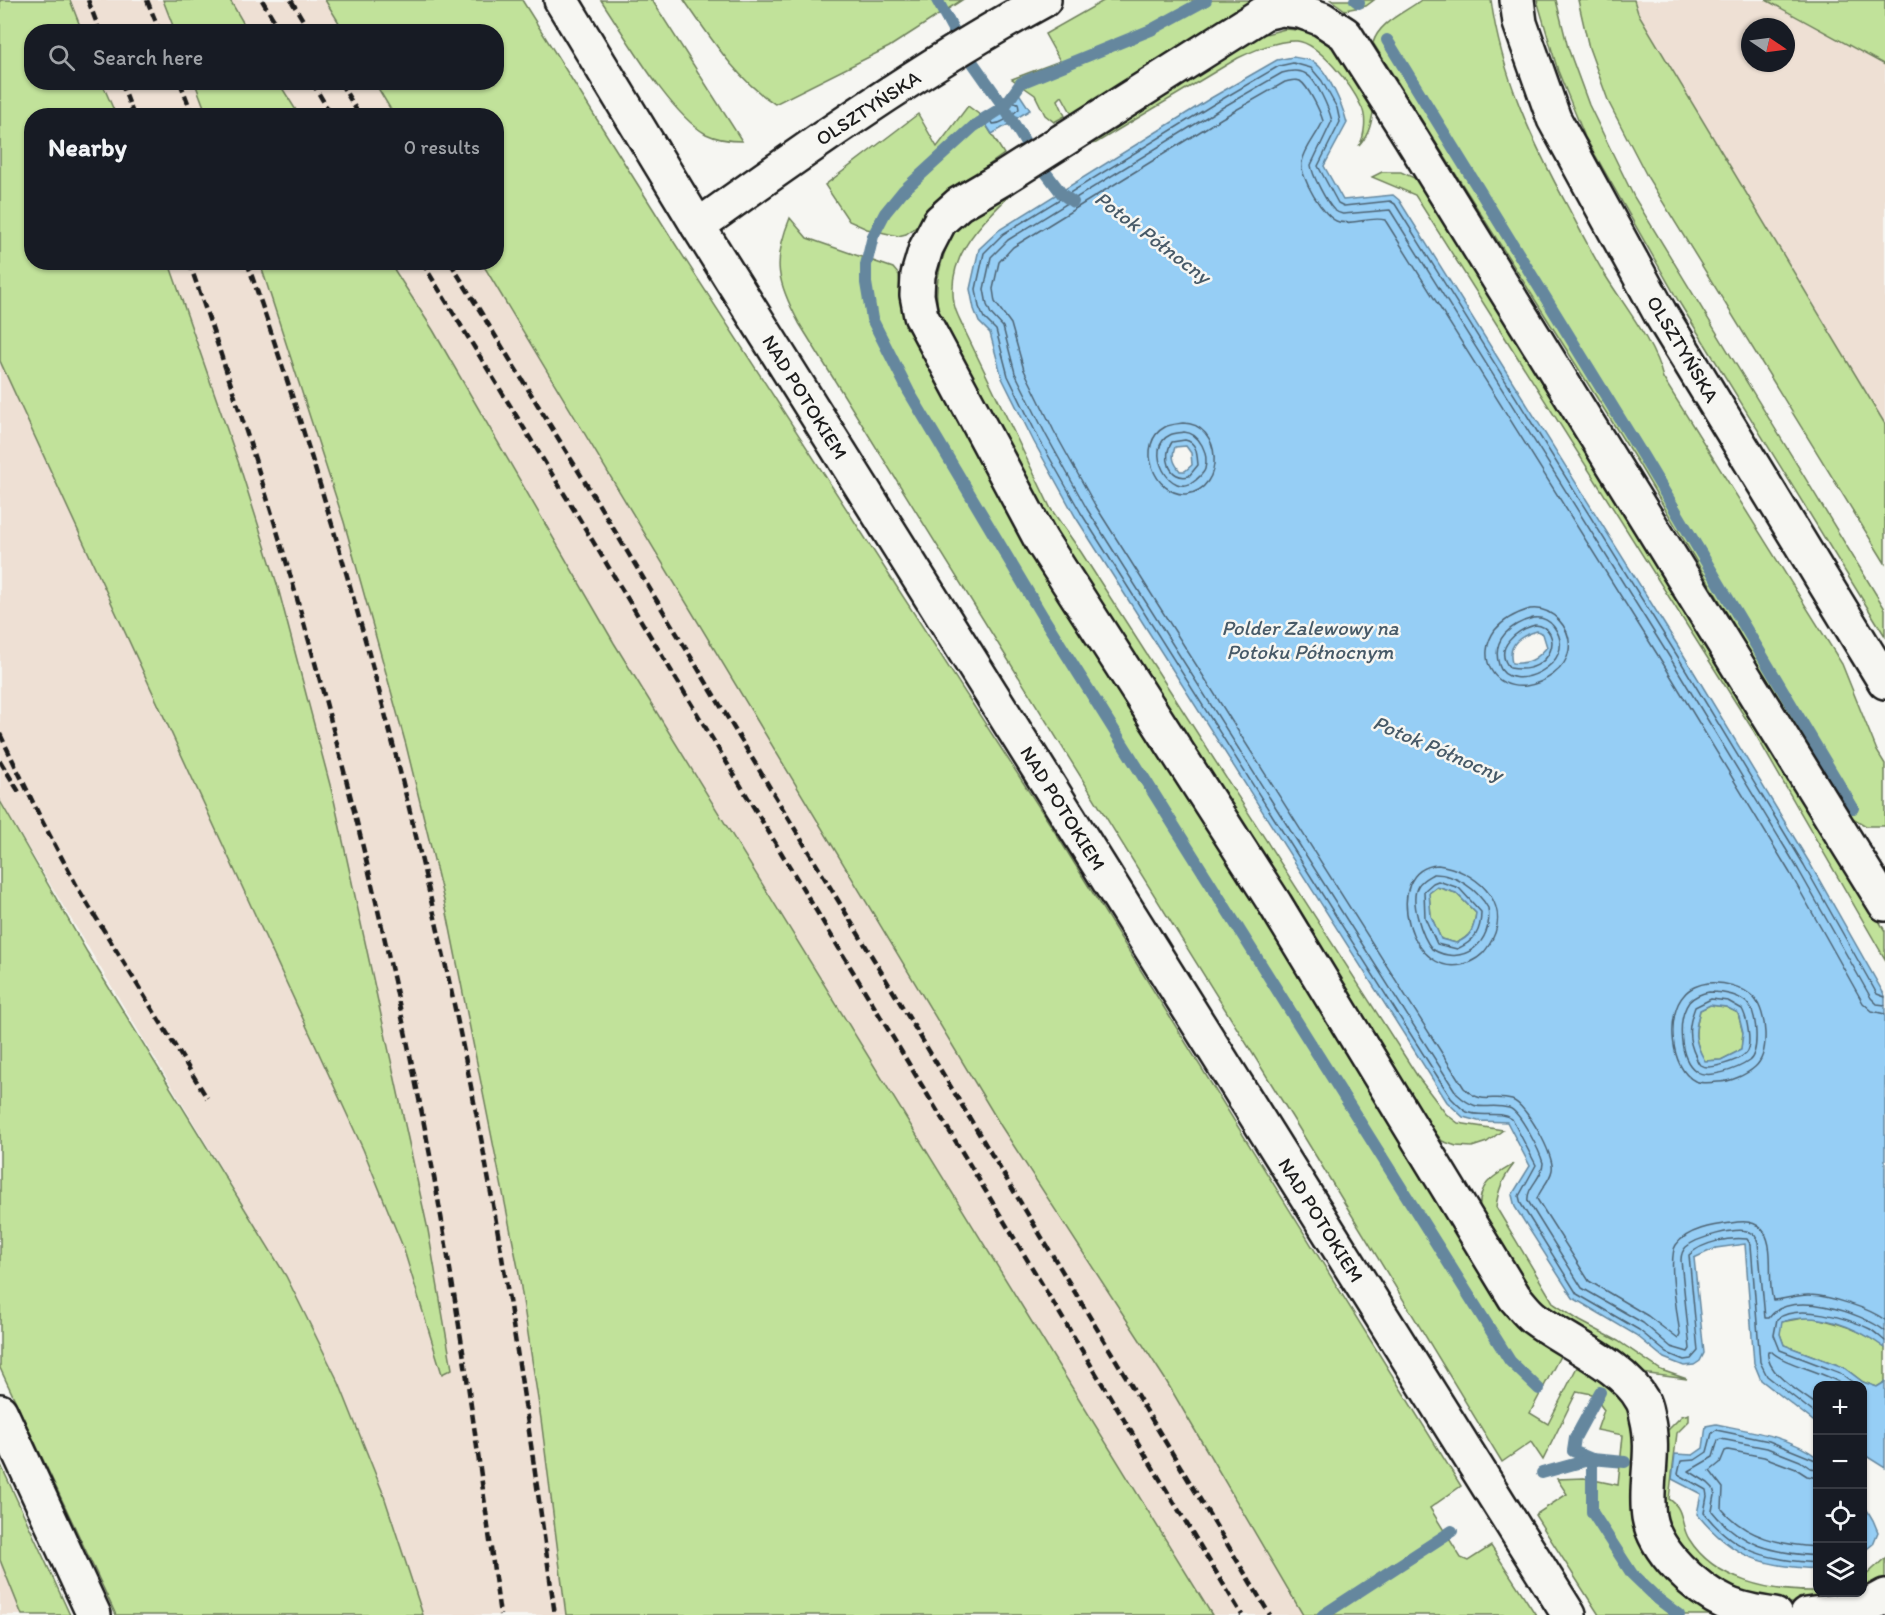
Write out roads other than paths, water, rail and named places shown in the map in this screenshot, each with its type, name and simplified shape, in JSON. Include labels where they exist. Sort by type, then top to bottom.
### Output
[{"type":"street","name":"NAD POTOKIEM","points":[[561,0],[698,226],[1569,1615]]},
{"type":"street","name":"OLSZTYŃSKA","points":[[698,226],[809,147],[988,30],[1044,0]]},
{"type":"street","name":"OLSZTYŃSKA","points":[[1517,0],[1520,23],[1554,118],[1660,314],[1885,682]]},
{"type":"street","points":[[1775,1615],[1727,1604],[1699,1587],[1672,1561],[1656,1538],[1649,1517],[1652,1451],[1650,1429],[1643,1401],[1633,1387],[1611,1368],[1531,1316],[1515,1298],[1275,904],[1041,540],[921,316],[917,295],[918,275],[927,243],[940,221],[959,204],[1264,13],[1282,9],[1300,11],[1322,19],[1345,34],[1881,889]]},
{"type":"street","points":[[0,1411],[94,1615]]},
{"type":"street","points":[[1806,1615],[1865,1607],[1885,1596]]},
{"type":"water","name":"Polder Zalewowy na Potoku Północnym","points":[[1293,57],[1312,61],[1323,71],[1338,98],[1347,123],[1324,166],[1343,200],[1393,195],[1399,200],[1683,654],[1809,862],[1885,996],[1885,1348],[1862,1333],[1823,1319],[1795,1319],[1782,1322],[1780,1334],[1784,1345],[1843,1367],[1862,1381],[1813,1381],[1813,1421],[1761,1380],[1754,1363],[1745,1244],[1716,1248],[1694,1258],[1704,1353],[1700,1361],[1694,1365],[1684,1366],[1664,1358],[1636,1335],[1573,1298],[1515,1207],[1512,1195],[1530,1166],[1507,1122],[1478,1121],[1463,1117],[1447,1102],[1075,516],[1002,378],[990,333],[979,322],[970,289],[979,249],[999,230],[1211,98],[1277,60]],"holes":[[[1186,446],[1191,453],[1192,465],[1185,471],[1180,471],[1173,454],[1175,447]],[[1537,631],[1543,634],[1547,647],[1532,660],[1512,663],[1511,651],[1516,642]],[[1437,887],[1456,893],[1476,913],[1473,928],[1465,938],[1456,943],[1441,939],[1431,916],[1429,893]],[[1710,1005],[1726,1007],[1738,1013],[1743,1033],[1741,1050],[1721,1060],[1705,1061],[1698,1047],[1697,1024],[1700,1010]]]},
{"type":"water","points":[[1018,92],[1030,110],[1015,119],[1019,125],[1013,129],[1009,124],[992,134],[980,115]]},
{"type":"water","name":"Polder Zalewowy na Potoku Północnym","points":[[1885,1382],[1885,1468],[1867,1457],[1867,1383],[1877,1387]]},
{"type":"water","points":[[1716,1424],[1756,1432],[1782,1439],[1813,1454],[1813,1569],[1780,1565],[1750,1557],[1723,1541],[1697,1514],[1701,1494],[1672,1479],[1675,1454],[1693,1455],[1703,1448],[1706,1426]]},
{"type":"water","points":[[1867,1510],[1878,1532],[1873,1544],[1867,1549]]},
{"type":"waterway","name":"Potok Północny","points":[[937,0],[966,53],[1004,107],[1034,157],[1062,194],[1073,202]]},
{"type":"waterway","points":[[1206,0],[1151,30],[1021,83],[1004,107],[973,127],[903,191],[885,213],[873,236],[866,265],[866,283],[872,319],[909,392],[1043,617],[1510,1361],[1539,1389]]},
{"type":"waterway","points":[[1355,0],[1359,3]]},
{"type":"waterway","points":[[1387,40],[1643,456],[1853,808]]},
{"type":"waterway","points":[[1600,1392],[1575,1438],[1573,1451],[1592,1459],[1592,1512],[1632,1574],[1679,1615]]},
{"type":"waterway","name":"Potok Północny","points":[[1542,1473],[1592,1459],[1625,1462]]},
{"type":"waterway","name":"Potok Północny","points":[[1323,1615],[1452,1531]]},
{"type":"railway","points":[[88,0],[97,24]]},
{"type":"railway","points":[[147,0],[157,24]]},
{"type":"railway","points":[[262,0],[276,24]]},
{"type":"railway","points":[[291,0],[305,24]]},
{"type":"railway","points":[[124,90],[131,108]]},
{"type":"railway","points":[[183,90],[190,108]]},
{"type":"railway","points":[[317,90],[327,108]]},
{"type":"railway","points":[[345,90],[355,108]]},
{"type":"railway","points":[[192,270],[257,464],[288,566],[344,772],[394,980],[429,1150],[452,1282],[500,1615]]},
{"type":"railway","points":[[250,270],[312,458],[370,656],[421,855],[444,956],[479,1126],[503,1265],[555,1615]]},
{"type":"railway","points":[[427,270],[1242,1615]]},
{"type":"railway","points":[[455,270],[1270,1615]]},
{"type":"railway","points":[[0,734],[41,819],[79,890],[207,1098]]},
{"type":"railway","points":[[0,761],[19,792]]}]
